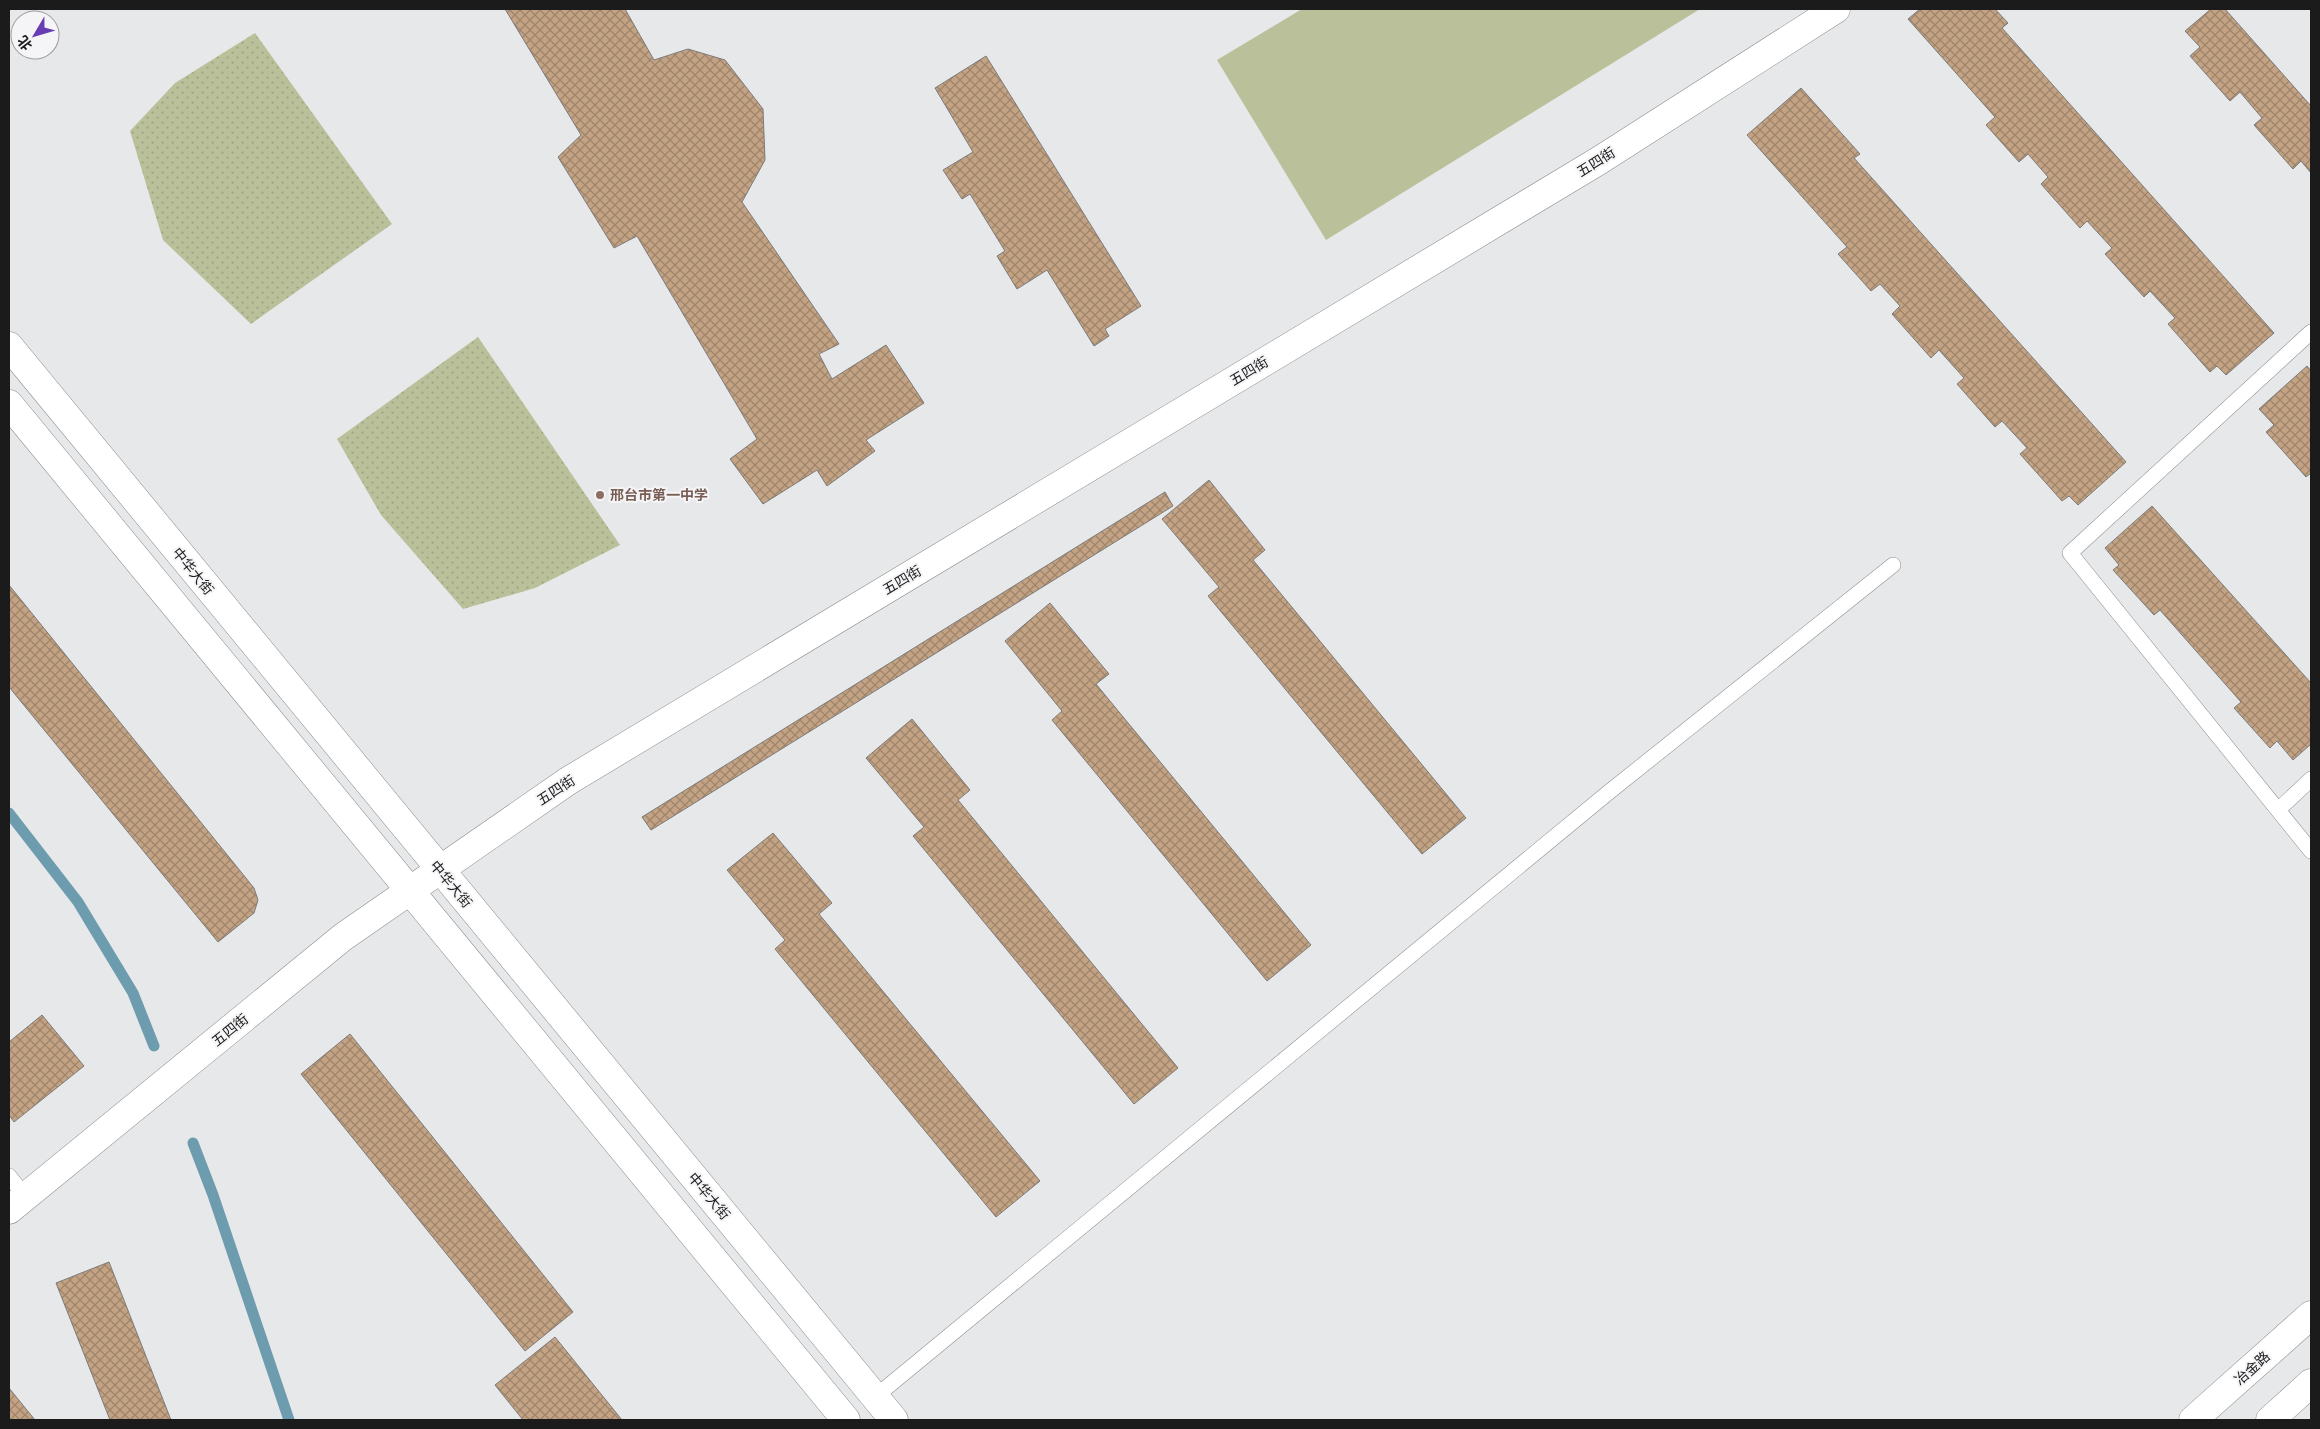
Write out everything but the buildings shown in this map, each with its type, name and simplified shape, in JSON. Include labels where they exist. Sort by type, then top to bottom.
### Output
[{"type":"street","name":"五四街","points":[[14,1194],[344,937],[568,781],[1600,160],[1836,9]]},
{"type":"street","name":"中华大街","points":[[9,346],[894,1420]]},
{"type":"street","points":[[9,404],[846,1420]]},
{"type":"street","name":"冶金路","points":[[2193,1420],[2311,1315]]},
{"type":"street","points":[[2270,1420],[2311,1383]]},
{"type":"lane","points":[[2311,332],[2070,553],[2311,851]]},
{"type":"lane","points":[[875,1397],[1609,792],[1893,565]]},
{"type":"lane","points":[[2278,810],[2311,779]]},
{"type":"green space","points":[[1302,9],[1700,9],[1326,240],[1217,60]]},
{"type":"green space","points":[[255,33],[392,224],[251,324],[163,240],[130,131],[175,83]]},
{"type":"green space","points":[[478,337],[620,545],[535,588],[463,609],[381,515],[337,439]]},
{"type":"waterway","points":[[9,813],[78,902],[133,993],[154,1046]]},
{"type":"waterway","points":[[193,1143],[213,1195],[289,1420]]},
{"type":"place","name":"邢台市第一中学","points":[[600,495]]}]
